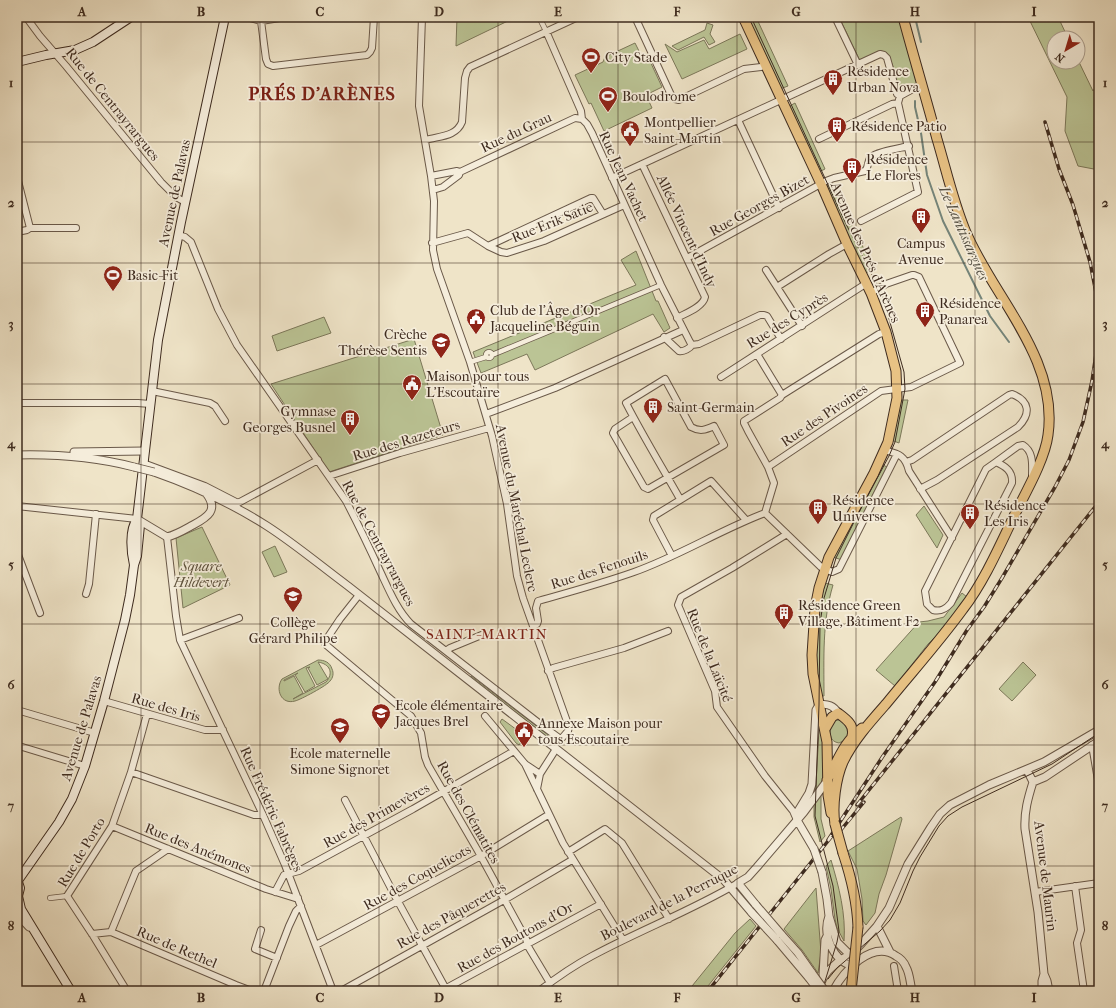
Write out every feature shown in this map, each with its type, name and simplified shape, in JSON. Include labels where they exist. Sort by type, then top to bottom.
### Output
[{"type":"main road","points":[[17,62],[75,50],[85,46],[131,17]]},
{"type":"main road","name":"Avenue de Palavas","points":[[18,882],[62,816],[76,789],[95,733],[125,620],[134,565],[132,554],[132,535],[134,523],[137,519],[158,340],[178,235],[225,17]]},
{"type":"main road","name":"Avenue des Prés d'Arènes","points":[[743,17],[871,293],[886,332],[896,372],[897,398],[889,437],[874,473],[830,557],[819,588],[815,608],[812,655],[813,674],[827,742],[827,781],[829,806],[835,821],[856,899],[858,926],[851,991]]},
{"type":"main road","points":[[835,821],[837,781],[848,752],[872,720],[965,608],[994,556],[1031,482],[1046,446],[1048,436],[1048,405],[1040,370],[1028,342],[985,272],[964,228],[903,17]]},
{"type":"main road","points":[[825,729],[832,717],[838,713],[851,724],[853,732],[852,736]]},
{"type":"main road","points":[[827,781],[844,746],[852,736],[872,720]]},
{"type":"main road","points":[[827,742],[835,748],[844,746]]},
{"type":"main road","points":[[18,882],[20,888],[17,896],[21,909],[70,991]]},
{"type":"street","name":"Rue de Centrayrargues","points":[[26,17],[161,182],[176,197],[185,202]]},
{"type":"street","points":[[246,17],[260,21],[286,17]]},
{"type":"street","points":[[260,21],[266,59],[268,64],[273,66],[367,55],[372,48],[374,17]]},
{"type":"street","name":"Avenue du Maréchal Leclerc","points":[[422,17],[419,106],[432,176],[434,209],[432,250],[437,269],[470,362],[497,454],[507,504],[517,576],[523,598],[569,727],[565,735],[562,738],[559,738]]},
{"type":"street","points":[[539,17],[546,32]]},
{"type":"street","points":[[426,140],[452,134],[459,128],[462,122],[467,71],[470,67],[578,17]]},
{"type":"street","points":[[636,17],[672,97],[675,99],[679,100],[744,69],[761,67]]},
{"type":"street","points":[[835,17],[858,65]]},
{"type":"street","name":"Rue Jean Vachet","points":[[546,32],[582,111],[582,119],[587,124],[661,285],[692,345]]},
{"type":"street","points":[[612,178],[880,54],[887,58],[897,94],[900,96]]},
{"type":"street","points":[[861,221],[918,192],[898,103],[900,96],[922,84]]},
{"type":"street","points":[[819,139],[892,104],[898,103]]},
{"type":"street","name":"Rue du Grau","points":[[432,176],[457,171],[460,172],[575,118],[582,119]]},
{"type":"street","points":[[738,120],[779,208]]},
{"type":"street","name":"Rue Georges Bizet","points":[[687,258],[821,184],[834,178],[866,170],[869,160],[873,155],[908,146]]},
{"type":"street","name":"Allée Vincent d'Indy","points":[[642,164],[705,297],[701,305],[677,318]]},
{"type":"street","name":"Rue du Grau","points":[[433,190],[443,187],[459,175],[460,172]]},
{"type":"street","points":[[17,177],[30,228]]},
{"type":"street","points":[[488,246],[591,198],[594,198],[603,214]]},
{"type":"street","name":"Rue Erik Satie","points":[[432,243],[468,233],[488,246],[501,252],[507,252],[544,240],[624,204]]},
{"type":"street","points":[[17,232],[30,228],[76,228]]},
{"type":"street","name":"Rue de Centrayrargues","points":[[178,235],[186,237],[191,242],[218,309],[237,345],[329,476],[355,518],[400,612],[411,624],[559,738]]},
{"type":"street","points":[[777,287],[847,244]]},
{"type":"street","points":[[766,270],[802,326]]},
{"type":"street","name":"Rue des Pivoines","points":[[768,467],[881,391],[912,387],[960,363],[921,279],[912,275],[886,284],[871,293]]},
{"type":"street","name":"Rue des Cyprès","points":[[721,377],[867,284]]},
{"type":"street","points":[[470,362],[486,357],[490,358],[492,354],[661,285]]},
{"type":"street","points":[[664,338],[682,352],[692,345],[699,344],[760,315],[764,315],[767,316],[781,339]]},
{"type":"street","points":[[486,414],[554,388],[683,330]]},
{"type":"street","points":[[765,513],[774,483],[768,467],[744,423],[745,416],[780,398],[782,395],[879,334],[886,332]]},
{"type":"street","points":[[757,354],[782,395]]},
{"type":"street","points":[[633,417],[614,430],[614,435],[646,488],[650,489],[668,478],[724,445],[714,426],[705,430],[697,430],[691,427],[664,379],[626,403],[633,417],[668,478],[680,499]]},
{"type":"street","points":[[152,391],[210,403],[215,406],[225,421]]},
{"type":"street","points":[[906,462],[912,460],[1009,394],[1017,396],[1023,401],[1027,413],[1025,419],[1018,427],[937,480],[920,489]]},
{"type":"street","points":[[17,403],[138,402],[150,404]]},
{"type":"street","name":"Rue des Razeteurs","points":[[329,476],[400,453],[490,428]]},
{"type":"street","points":[[996,462],[1008,468],[1011,473],[1012,482],[951,603],[944,610],[933,610],[927,604],[925,591],[986,469],[1018,446],[1023,445],[1031,454],[1031,482]]},
{"type":"street","points":[[884,450],[897,454],[903,458],[920,489],[952,538]]},
{"type":"street","points":[[40,455],[54,453],[144,451]]},
{"type":"street","points":[[765,513],[825,569],[832,572],[840,568],[897,454]]},
{"type":"street","points":[[17,455],[86,457],[134,466],[206,492],[268,527],[359,595],[724,880],[752,912],[798,954],[818,991]]},
{"type":"street","points":[[143,463],[205,486],[238,503],[318,460]]},
{"type":"street","points":[[746,520],[711,481],[655,514],[653,518],[672,556],[746,520],[765,513]]},
{"type":"street","points":[[17,506],[137,519],[167,538],[203,520],[209,515],[212,506],[210,498],[206,492]]},
{"type":"street","points":[[86,594],[89,584],[96,514]]},
{"type":"street","name":"Rue de la Laïcité","points":[[787,534],[681,597],[678,605],[715,691],[717,707],[768,779],[791,808],[797,820]]},
{"type":"street","name":"Rue Frédéric Fabrèges","points":[[167,538],[180,640],[263,814],[289,874],[333,991]]},
{"type":"street","points":[[17,552],[40,613]]},
{"type":"street","name":"Rue des Fenouils","points":[[533,626],[538,621],[536,608],[538,601],[635,572],[672,556]]},
{"type":"street","name":"Rue des Clématites","points":[[359,595],[340,619],[325,644],[411,716],[421,733],[425,757],[428,765],[481,856],[550,983]]},
{"type":"street","points":[[180,640],[239,618]]},
{"type":"street","points":[[548,671],[559,666],[624,648],[668,631]]},
{"type":"street","points":[[446,651],[484,634]]},
{"type":"street","name":"Rue des Iris","points":[[104,701],[205,730],[223,730]]},
{"type":"street","points":[[838,713],[834,707],[827,704],[819,705],[815,712],[811,789],[798,811],[797,820],[814,849],[822,872],[829,916],[837,942],[850,955],[852,966]]},
{"type":"street","points":[[17,710],[95,733]]},
{"type":"street","name":"Rue de Porto","points":[[127,991],[67,896],[112,826],[131,772],[147,714]]},
{"type":"street","points":[[485,716],[525,764],[548,815],[572,860],[623,940]]},
{"type":"street","points":[[823,978],[840,960],[850,955],[877,926],[895,896],[908,864],[940,814],[950,804],[989,785],[1044,762],[1099,730]]},
{"type":"street","points":[[1027,770],[1033,782],[1045,778],[1096,743]]},
{"type":"street","points":[[1096,743],[1099,786]]},
{"type":"street","points":[[18,746],[85,766]]},
{"type":"street","points":[[537,789],[540,774],[556,749]]},
{"type":"street","name":"Rue des Primevères","points":[[289,874],[299,871],[514,751]]},
{"type":"street","points":[[525,764],[540,774]]},
{"type":"street","points":[[131,772],[254,815],[263,814]]},
{"type":"street","name":"Boulevard de la Perruque","points":[[539,991],[581,962],[730,888],[748,877],[797,820],[827,781]]},
{"type":"street","name":"Avenue de Maurin","points":[[1033,782],[1026,806],[1025,818],[1044,974],[1047,981],[1044,991]]},
{"type":"street","points":[[345,800],[445,990]]},
{"type":"street","name":"Rue des Coquelicots","points":[[316,945],[481,856],[548,815]]},
{"type":"street","name":"Rue des Anémones","points":[[112,826],[275,892],[298,898]]},
{"type":"street","points":[[568,852],[605,829],[622,843],[669,918]]},
{"type":"street","points":[[111,932],[136,871],[168,849]]},
{"type":"street","name":"Rue des Pâquerettes","points":[[341,991],[504,900],[572,860]]},
{"type":"street","points":[[275,892],[284,875],[289,874]]},
{"type":"street","points":[[738,883],[779,937]]},
{"type":"street","points":[[1035,892],[1099,883]]},
{"type":"street","points":[[1075,886],[1081,930],[1077,943],[1084,991]]},
{"type":"street","points":[[50,898],[67,896]]},
{"type":"street","name":"Rue des Boutons d'Or","points":[[445,990],[601,904]]},
{"type":"street","points":[[264,991],[278,958],[289,926],[296,911],[301,906]]},
{"type":"street","points":[[17,914],[34,931]]},
{"type":"street","points":[[829,916],[826,922],[827,936],[834,952],[840,960],[852,966]]},
{"type":"street","points":[[877,926],[890,952],[901,960],[906,967],[912,991]]},
{"type":"street","points":[[262,930],[255,949],[278,958]]},
{"type":"street","name":"Rue de Rethel","points":[[92,934],[111,932],[235,988],[252,991]]},
{"type":"street","points":[[818,991],[823,978],[825,940],[827,936]]},
{"type":"street","points":[[833,991],[852,966],[867,955],[882,951],[890,952]]},
{"type":"street","points":[[894,966],[898,991]]},
{"type":"street","points":[[810,975],[825,991]]},
{"type":"green space","points":[[457,17],[511,17],[512,19],[456,46]]},
{"type":"green space","points":[[746,17],[756,17],[788,86],[780,89]]},
{"type":"green space","points":[[839,17],[899,17],[918,78],[917,85],[903,92],[898,89],[893,66],[888,55],[884,52],[875,53],[860,61]]},
{"type":"green space","points":[[1028,17],[1058,17],[1064,30],[1046,30],[1046,54]]},
{"type":"green space","points":[[707,23],[713,25],[710,34],[715,42],[709,45],[704,37],[678,50],[672,46],[705,30]]},
{"type":"green space","points":[[740,34],[747,49],[682,79],[665,44],[677,52],[704,40],[709,49]]},
{"type":"green space","points":[[635,43],[644,61],[649,59],[662,87],[646,95],[652,108],[604,131],[591,103],[589,104],[575,75],[603,62],[605,57]]},
{"type":"green space","points":[[1054,70],[1083,70],[1093,91],[1099,82],[1099,170],[1078,166],[1065,131],[1067,97]]},
{"type":"green space","points":[[795,103],[825,169],[819,172],[788,107]]},
{"type":"green space","points":[[832,183],[874,268],[866,273],[825,186]]},
{"type":"green space","points":[[636,251],[656,301],[658,301],[670,328],[664,332],[653,314],[535,370],[527,354],[481,373],[473,352],[636,285],[621,260]]},
{"type":"green space","points":[[324,317],[331,333],[277,351],[272,336]]},
{"type":"green space","points":[[414,339],[443,435],[329,472],[271,384]]},
{"type":"green space","points":[[900,400],[908,400],[899,443],[891,440],[899,412]]},
{"type":"green space","points":[[883,465],[889,468],[842,560],[833,557]]},
{"type":"green space","points":[[924,506],[943,535],[937,548],[916,515]]},
{"type":"green space","name":"Square Hildevert","points":[[202,527],[230,585],[183,608],[176,538]]},
{"type":"green space","points":[[275,546],[287,572],[274,577],[262,552]]},
{"type":"green space","points":[[825,583],[833,585],[829,599],[825,626],[824,696],[821,696],[816,677],[815,649],[818,616]]},
{"type":"green space","points":[[962,593],[967,597],[946,626],[928,644],[895,686],[876,670],[919,622],[944,617]]},
{"type":"green space","points":[[318,660],[328,663],[333,672],[332,678],[328,683],[295,701],[286,701],[283,698],[279,691],[282,679]],"holes":[[[318,662],[330,669],[328,679]],[[310,667],[308,668],[317,685],[328,679],[326,682],[293,699],[303,693],[294,676],[284,680],[298,673],[295,675],[305,692],[315,686],[306,668]]]},
{"type":"green space","points":[[1023,662],[1036,675],[1012,701],[999,689]]},
{"type":"green space","points":[[471,676],[548,735],[546,739],[469,679]]},
{"type":"green space","points":[[817,714],[823,744],[823,781],[814,794]]},
{"type":"green space","points":[[502,719],[528,738],[524,743],[522,741],[519,745],[516,743],[500,722]]},
{"type":"green space","points":[[839,720],[845,722],[850,732],[845,740],[839,743],[833,740],[830,734],[833,721]]},
{"type":"green space","points":[[821,792],[821,819],[825,836],[820,842],[814,817],[814,802]]},
{"type":"green space","points":[[901,817],[902,819],[879,894],[875,913],[866,925],[863,921],[862,899],[857,869],[848,851]]},
{"type":"green space","points":[[831,860],[843,911],[844,941],[837,928],[826,866]]},
{"type":"green space","points":[[816,888],[821,953],[818,973],[802,950],[784,929]]},
{"type":"green space","points":[[750,919],[756,926],[704,991],[688,991],[735,933]]},
{"type":"waterway","name":"Le Lantissargues","points":[[915,17],[921,42]]},
{"type":"waterway","name":"Le Lantissargues","points":[[915,101],[927,175],[943,221],[990,316],[1009,342]]},
{"type":"tram line","points":[[751,17],[846,224],[882,294],[904,372],[905,389],[895,442],[836,558],[824,598],[820,623],[815,816],[833,886],[839,931],[822,991]]},
{"type":"tram line","points":[[828,979],[837,968],[880,931],[890,920],[900,903],[920,857],[939,826],[948,816],[962,807],[1052,764],[1099,733]]},
{"type":"railway","points":[[828,840],[883,756],[935,682],[967,630],[984,607],[1002,578],[1055,487],[1069,460],[1083,422],[1096,354],[1097,298],[1090,262],[1073,205],[1059,169],[1045,122]]},
{"type":"railway","points":[[857,805],[1099,502]]},
{"type":"railway","points":[[840,831],[864,802]]},
{"type":"railway","points":[[708,991],[832,836]]},
{"type":"place","name":"City Stade","points":[[591,74]]},
{"type":"place","name":"Résidence Urban Nova","points":[[833,96]]},
{"type":"place","name":"Boulodrome","points":[[608,113]]},
{"type":"place","name":"Résidence Patio","points":[[837,143]]},
{"type":"place","name":"Montpellier Saint-Martin","points":[[630,147]]},
{"type":"place","name":"Résidence Le Flores","points":[[852,184]]},
{"type":"place","name":"Campus Avenue","points":[[921,234]]},
{"type":"place","name":"Basic-Fit","points":[[113,292]]},
{"type":"place","name":"Résidence Panarea","points":[[925,328]]},
{"type":"place","name":"Club de l'Âge d'Or Jacqueline Béguin","points":[[476,335]]},
{"type":"place","name":"Crèche Thérèse Sentis","points":[[441,359]]},
{"type":"place","name":"Maison pour tous L'Escoutaïre","points":[[412,401]]},
{"type":"place","name":"Saint-Germain","points":[[653,424]]},
{"type":"place","name":"Gymnase Georges Busnel","points":[[350,436]]},
{"type":"place","name":"Résidence Universe","points":[[818,525]]},
{"type":"place","name":"Résidence Les Iris","points":[[970,530]]},
{"type":"place","name":"Collège Gérard Philipe","points":[[293,613]]},
{"type":"place","name":"Résidence Green Village, Bâtiment F2","points":[[784,630]]},
{"type":"place","name":"Ecole élémentaire Jacques Brel","points":[[381,730]]},
{"type":"place","name":"Ecole maternelle Simone Signoret","points":[[340,744]]},
{"type":"place","name":"Annexe Maison pour tous Escoutaire","points":[[524,748]]},
{"type":"district","name":"PRÉS D'ARÈNES","points":[[322,94]]},
{"type":"district","name":"SAINT-MARTIN","points":[[487,634]]}]
